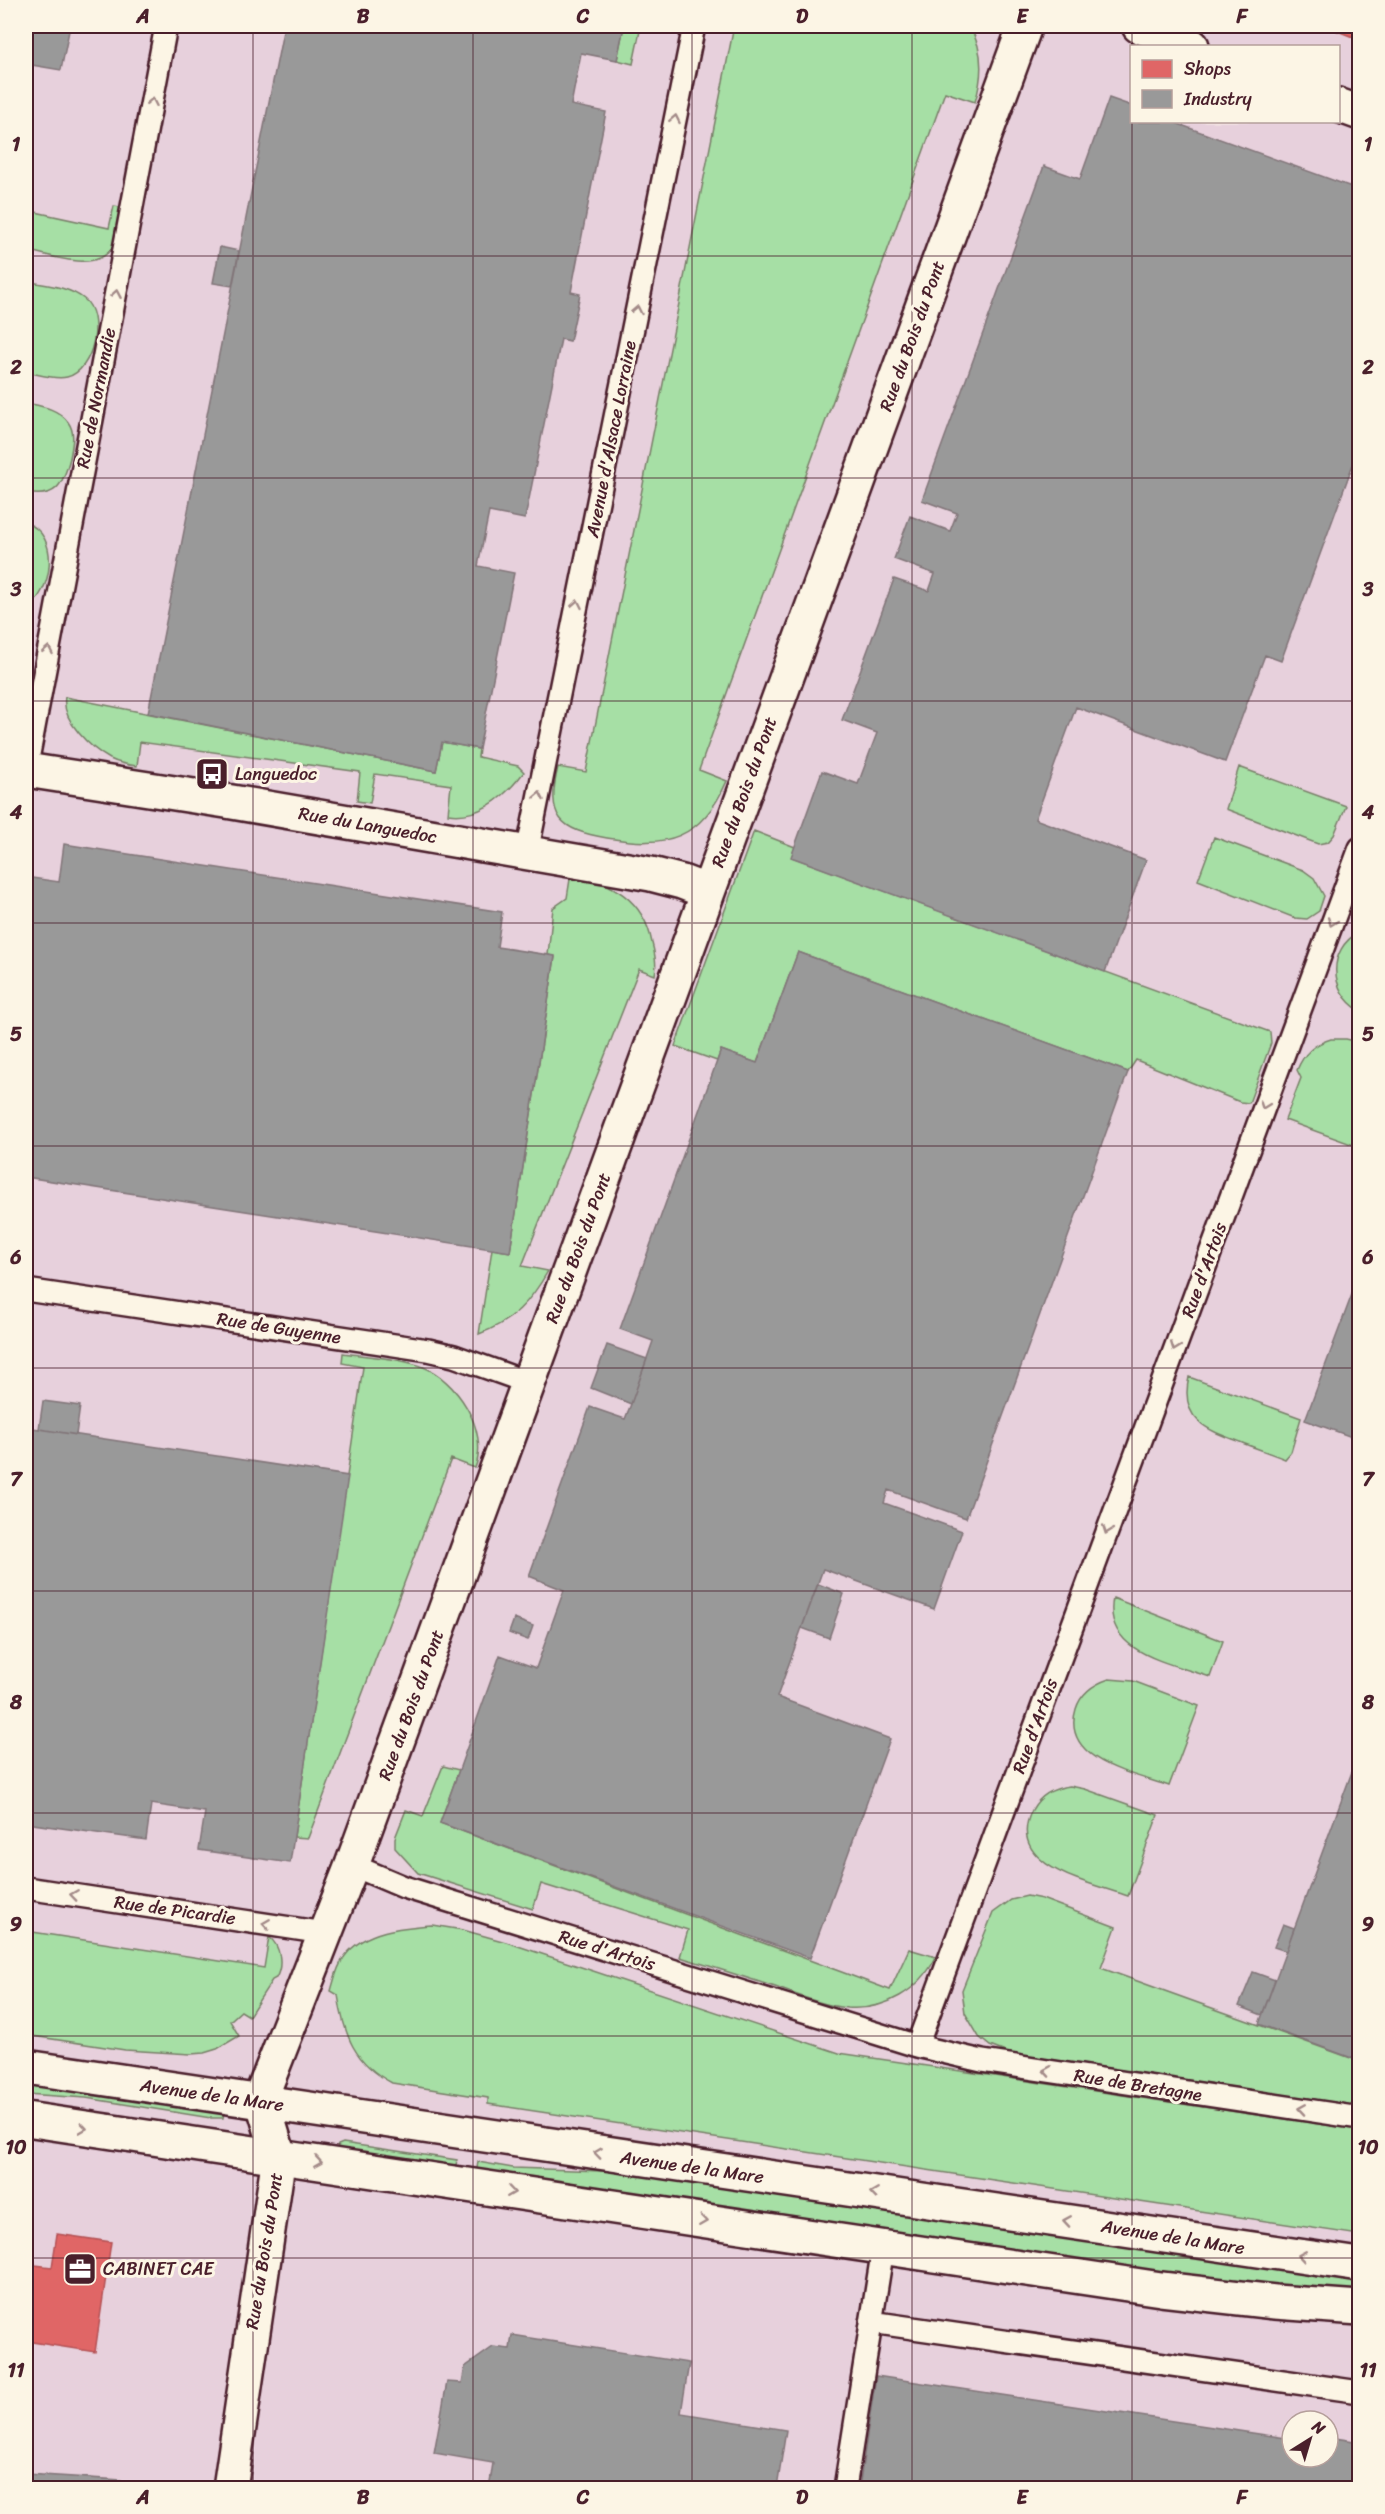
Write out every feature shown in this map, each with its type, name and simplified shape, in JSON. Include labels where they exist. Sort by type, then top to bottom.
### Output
[{"type":"street","name":"Rue du Bois du Pont","points":[[230,2488],[279,2156],[263,2103],[265,2087],[352,1864],[1025,26]]},
{"type":"street","points":[[1139,26],[1189,45]]},
{"type":"street","points":[[1340,106],[1359,113]]},
{"type":"street","name":"Rue du Languedoc","points":[[26,770],[226,801],[666,877],[708,892]]},
{"type":"street","name":"Avenue de la Mare","points":[[26,2067],[1359,2265]]},
{"type":"street","points":[[26,2119],[1161,2289],[1275,2302],[1359,2308]]},
{"type":"lane","name":"Rue de Normandie","points":[[26,770],[166,26]]},
{"type":"lane","name":"Avenue d'Alsace Lorraine","points":[[527,853],[694,26]]},
{"type":"lane","name":"Rue d'Artois","points":[[352,1864],[404,1887],[917,2046],[1359,848]]},
{"type":"lane","name":"Rue de Guyenne","points":[[26,1290],[428,1350],[453,1356],[529,1383]]},
{"type":"lane","name":"Rue de Picardie","points":[[26,1888],[324,1933]]},
{"type":"lane","name":"Rue de Bretagne","points":[[917,2046],[982,2061],[1359,2118]]},
{"type":"lane","points":[[844,2488],[883,2248]]},
{"type":"lane","points":[[871,2322],[1359,2392]]},
{"type":"shaded area","points":[[26,26],[1359,26],[1359,2488],[26,2488]]},
{"type":"green space","points":[[624,26],[641,26],[633,64],[617,60]]},
{"type":"green space","points":[[734,26],[969,26],[980,53],[980,82],[975,102],[945,92],[699,770],[727,781],[706,816],[693,828],[680,835],[647,842],[607,838],[577,831],[560,818],[554,798],[555,784],[558,767],[586,772]]},
{"type":"green space","points":[[114,206],[121,207],[113,245],[106,254],[97,259],[73,261],[26,250],[26,210],[109,228]]},
{"type":"green space","points":[[26,281],[71,291],[84,299],[90,307],[94,317],[94,342],[84,365],[76,373],[57,378],[26,372]]},
{"type":"green space","points":[[26,403],[48,408],[64,417],[72,431],[72,449],[61,483],[57,488],[45,494],[26,493]]},
{"type":"green space","points":[[26,523],[37,529],[45,539],[49,564],[42,590],[35,601],[26,608]]},
{"type":"green space","points":[[65,697],[436,771],[442,742],[479,749],[478,757],[518,766],[524,772],[500,798],[481,810],[460,815],[448,814],[451,785],[375,774],[370,803],[357,801],[360,772],[140,742],[137,766],[130,765],[110,759],[86,741],[72,724],[65,706]]},
{"type":"green space","points":[[1239,767],[1346,806],[1334,835],[1328,842],[1318,844],[1226,809]]},
{"type":"green space","points":[[754,831],[795,847],[792,857],[1270,1032],[1271,1043],[1249,1103],[1240,1102],[1136,1060],[1128,1072],[798,952],[757,1063],[721,1050],[717,1061],[675,1046]]},
{"type":"green space","points":[[1214,837],[1303,870],[1314,878],[1324,896],[1319,911],[1307,919],[1295,918],[1198,880]]},
{"type":"green space","points":[[571,873],[612,888],[633,904],[642,915],[648,928],[655,955],[655,975],[639,969],[522,1266],[548,1271],[535,1292],[520,1309],[511,1317],[479,1334],[492,1249],[510,1252],[555,957],[548,955],[553,908],[567,898]]},
{"type":"green space","points":[[1359,932],[1359,1010],[1342,992],[1337,982],[1336,971],[1341,949]]},
{"type":"green space","points":[[1331,1039],[1359,1042],[1359,1147],[1285,1120],[1301,1078],[1297,1070],[1300,1064],[1310,1050]]},
{"type":"green space","points":[[343,1353],[403,1361],[421,1366],[434,1373],[446,1382],[467,1408],[478,1438],[478,1453],[475,1468],[451,1459],[308,1838],[294,1837],[363,1367],[342,1363]]},
{"type":"green space","points":[[1189,1377],[1301,1418],[1291,1452],[1285,1459],[1228,1438],[1198,1421],[1188,1404]]},
{"type":"green space","points":[[1113,1598],[1223,1641],[1210,1677],[1159,1660],[1129,1643],[1118,1632],[1112,1617]]},
{"type":"green space","points":[[1109,1679],[1133,1681],[1199,1706],[1169,1786],[1103,1763],[1089,1753],[1079,1741],[1074,1727],[1078,1703],[1089,1690]]},
{"type":"green space","points":[[443,1766],[459,1770],[440,1823],[890,1990],[909,1949],[936,1957],[921,1979],[900,1996],[875,2006],[837,2007],[680,1957],[688,1930],[541,1884],[533,1909],[418,1873],[395,1848],[395,1838],[406,1810],[423,1816]]},
{"type":"green space","points":[[1070,1786],[1085,1789],[1158,1815],[1128,1896],[1056,1870],[1040,1859],[1030,1846],[1026,1830],[1035,1805],[1048,1793]]},
{"type":"green space","points":[[1027,1896],[1042,1899],[1116,1927],[1101,1968],[1359,2061],[1359,2106],[1008,2053],[990,2046],[979,2037],[965,2013],[962,1990],[993,1913],[1011,1900]]},
{"type":"green space","points":[[432,1925],[463,1930],[506,1942],[839,2053],[1359,2130],[1359,2235],[488,2104],[488,2098],[392,2083],[368,2066],[353,2047],[344,2023],[338,1995],[331,1991],[342,1960],[353,1947],[363,1940],[385,1932]]},
{"type":"green space","points":[[26,1931],[264,1968],[269,1937],[280,1956],[280,1968],[276,1978],[272,1980],[249,2016],[241,2011],[230,2021],[239,2036],[217,2049],[191,2054],[125,2050],[26,2035]]},
{"type":"green space","points":[[26,2077],[224,2110],[223,2118],[86,2098],[26,2094]]},
{"type":"green space","points":[[343,2143],[457,2160],[455,2170],[337,2150],[338,2145]]},
{"type":"green space","points":[[478,2162],[513,2168],[662,2173],[1359,2277],[1359,2295],[1243,2289],[476,2174]]},
{"type":"building: Shops","points":[[1325,26],[1360,26],[1360,40]]},
{"type":"building: Shops","points":[[57,2234],[111,2242],[95,2352],[26,2341],[26,2255],[34,2256],[35,2265],[52,2267]]},
{"type":"building: Industry","points":[[26,26],[70,26],[61,70],[26,64]]},
{"type":"building: Industry","points":[[284,26],[624,26],[617,60],[581,53],[571,105],[606,112],[571,292],[580,294],[570,341],[561,339],[525,519],[489,512],[478,566],[514,573],[479,749],[442,742],[436,771],[148,713]]},
{"type":"building: Industry","points":[[1109,98],[1130,105],[1130,123],[1176,123],[1360,190],[1360,445],[1281,661],[1265,655],[1225,762],[1076,707],[1035,819],[1146,860],[1105,972],[791,857],[822,771],[858,784],[877,733],[842,720],[894,579],[929,591],[935,574],[894,559],[910,516],[950,531],[957,513],[922,500],[1044,166],[1080,179]]},
{"type":"building: Industry","points":[[220,247],[239,251],[232,286],[213,283]]},
{"type":"building: Industry","points":[[64,844],[502,912],[497,947],[555,956],[510,1252],[26,1177],[26,877],[59,882]]},
{"type":"building: Industry","points":[[798,952],[1128,1072],[966,1518],[888,1490],[884,1503],[962,1531],[934,1609],[823,1569],[777,1697],[890,1739],[810,1958],[440,1823],[500,1655],[536,1668],[564,1590],[529,1576],[590,1407],[625,1419],[631,1404],[653,1341],[620,1329],[721,1050],[757,1063]]},
{"type":"building: Industry","points":[[1360,1273],[1360,1440],[1305,1420]]},
{"type":"building: Industry","points":[[607,1345],[647,1359],[631,1404],[591,1388]]},
{"type":"building: Industry","points":[[43,1401],[80,1406],[76,1435],[39,1429]]},
{"type":"building: Industry","points":[[26,1427],[348,1476],[290,1863],[199,1850],[205,1812],[151,1804],[146,1840],[26,1823]]},
{"type":"building: Industry","points":[[818,1584],[844,1594],[829,1638],[802,1628]]},
{"type":"building: Industry","points":[[514,1619],[533,1626],[528,1640],[509,1633]]},
{"type":"building: Industry","points":[[1360,1750],[1360,2061],[1259,2024]]},
{"type":"building: Industry","points":[[1283,1924],[1294,1928],[1286,1951],[1274,1947]]},
{"type":"building: Industry","points":[[1253,1972],[1275,1980],[1262,2015],[1239,2006]]},
{"type":"building: Industry","points":[[512,2335],[689,2363],[681,2413],[786,2430],[777,2488],[489,2488],[493,2463],[434,2453],[447,2382],[462,2383],[465,2367],[493,2347],[510,2349]]},
{"type":"building: Industry","points":[[876,2376],[1280,2437],[1280,2469],[1340,2469],[1340,2439],[1360,2442],[1360,2488],[859,2488]]},
{"type":"building: Industry","points":[[26,2474],[121,2480],[120,2488],[26,2488]]},
{"type":"place","name":"Languedoc","points":[[212,774]]},
{"type":"place","name":"CABINET CAE","points":[[80,2269]]}]
